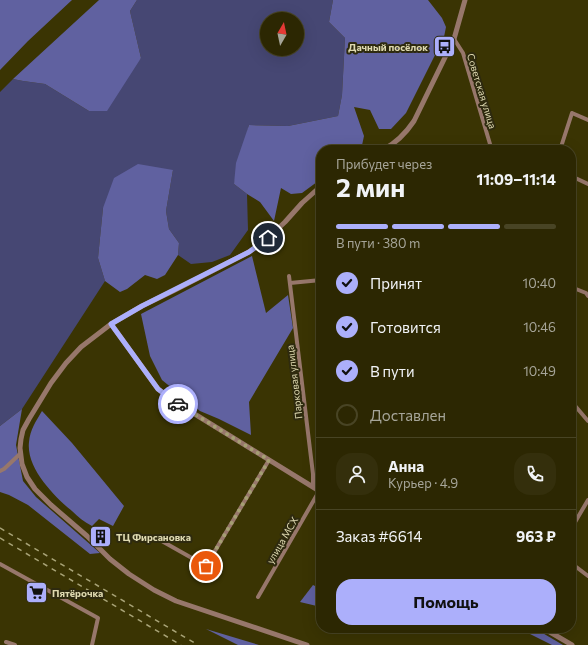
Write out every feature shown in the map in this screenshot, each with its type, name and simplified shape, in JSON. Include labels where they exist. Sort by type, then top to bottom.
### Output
[{"type":"street","points":[[391,145],[408,130],[454,39],[465,0]]},
{"type":"street","name":"Советская улица","points":[[454,39],[462,53],[490,145]]},
{"type":"street","points":[[562,145],[572,113],[588,120]]},
{"type":"street","points":[[576,178],[588,184]]},
{"type":"street","points":[[307,645],[176,601],[128,574],[110,559],[87,536],[50,505],[35,489],[27,477],[22,464],[20,448],[23,430],[29,419],[51,383],[66,363],[81,347],[111,324],[142,306],[249,252],[268,238],[316,190]]},
{"type":"street","name":"Парковая улица","points":[[289,276],[312,467],[312,486]]},
{"type":"street","points":[[290,283],[316,280]]},
{"type":"street","points":[[576,289],[588,296]]},
{"type":"street","points":[[111,324],[158,389],[172,400],[316,489]]},
{"type":"street","points":[[576,408],[588,421]]},
{"type":"street","points":[[0,471],[21,453]]},
{"type":"street","points":[[160,540],[206,566],[269,460]]},
{"type":"street","name":"улица МСХ","points":[[258,597],[316,496]]},
{"type":"street","points":[[576,520],[588,500]]},
{"type":"street","points":[[0,564],[98,618],[92,645]]},
{"type":"street","points":[[576,567],[588,576]]},
{"type":"street","points":[[552,633],[572,645]]},
{"type":"street","points":[[6,642],[16,645]]},
{"type":"shaded area","points":[[0,0],[72,0],[28,41],[0,70]]},
{"type":"shaded area","points":[[99,0],[137,0],[130,11],[141,58],[107,111],[89,111],[45,84],[13,79]]},
{"type":"shaded area","points":[[137,0],[333,0],[329,22],[345,38],[342,95],[338,116],[288,126],[249,125],[234,184],[247,194],[248,230],[230,255],[212,262],[191,264],[178,255],[179,243],[169,229],[166,211],[173,170],[103,208],[98,258],[105,281],[22,409],[0,426],[0,92],[13,79],[45,84],[89,111],[141,58],[130,11]]},
{"type":"shaded area","points":[[333,0],[428,0],[442,18],[446,27],[444,37],[406,113],[391,129],[379,129],[370,110],[354,107],[364,136],[362,145],[316,145],[316,183],[302,193],[291,194],[281,188],[274,221],[260,202],[234,184],[236,163],[249,125],[288,126],[338,116],[342,95],[345,38],[329,22]]},
{"type":"shaded area","points":[[138,164],[173,170],[166,211],[169,229],[179,243],[178,255],[165,275],[157,279],[145,275],[127,289],[120,292],[105,281],[98,258],[103,208],[114,178]]},
{"type":"shaded area","points":[[252,256],[266,313],[288,295],[293,328],[249,402],[251,435],[200,411],[162,380],[150,356],[141,314]]},
{"type":"shaded area","points":[[22,409],[16,445],[23,481],[36,497],[100,553],[90,554],[28,505],[0,492],[0,426]]},
{"type":"shaded area","points":[[42,411],[72,443],[124,506],[113,526],[99,519],[92,526],[84,521],[57,498],[43,481],[32,462],[29,452],[29,442],[32,430]]},
{"type":"shaded area","points":[[313,585],[316,586],[316,606],[300,602]]},
{"type":"shaded area","points":[[206,629],[259,645],[238,645]]},
{"type":"shaded area","points":[[528,633],[543,633],[563,645],[552,645]]},
{"type":"railway","points":[[0,528],[198,645]]},
{"type":"railway","points":[[0,538],[181,645]]},
{"type":"way so far","points":[[178,404],[269,460],[206,566]]},
{"type":"place","name":"Дачный посёлок","points":[[444,47]]},
{"type":"place","name":"ТЦ Фирсановка","points":[[101,537]]},
{"type":"place","name":"Пятёрочка","points":[[37,593]]},
{"type":"route","points":[[178,404],[158,389],[111,324],[142,306],[249,252],[268,238]]}]
